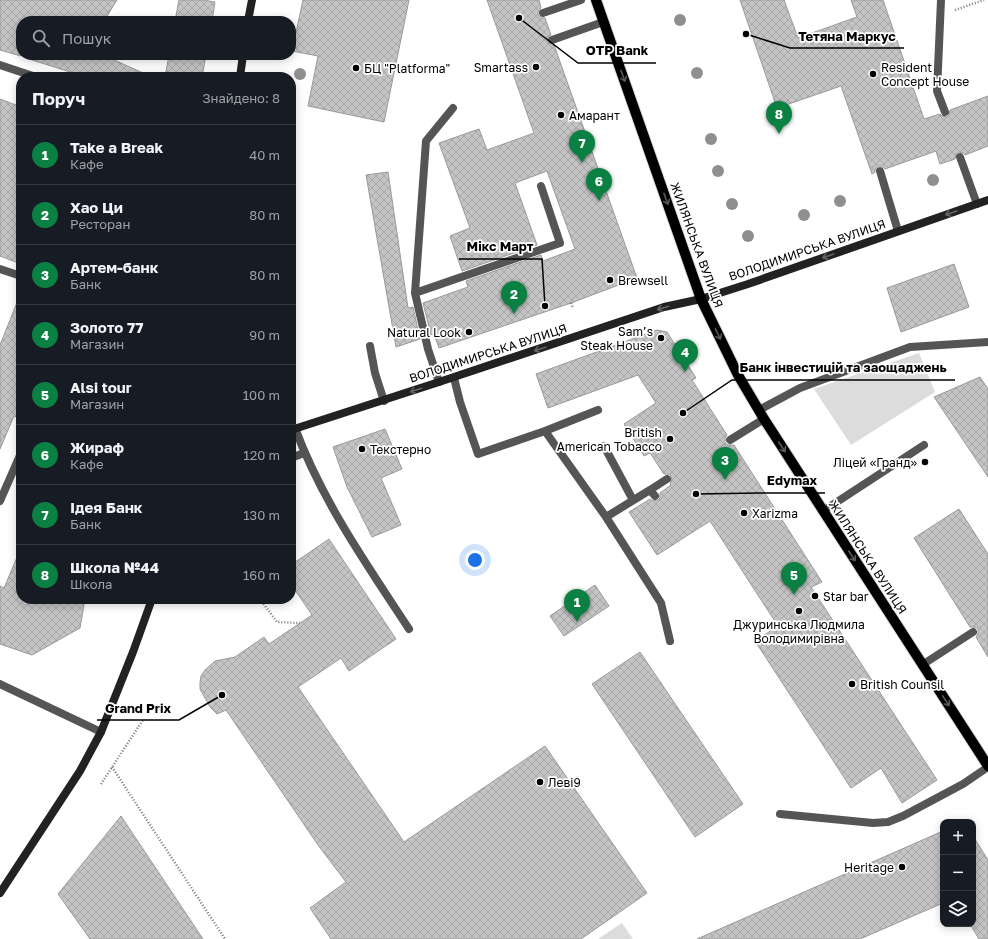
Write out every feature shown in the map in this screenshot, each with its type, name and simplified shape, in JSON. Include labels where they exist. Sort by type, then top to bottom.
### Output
[{"type":"main road","name":"ЖИЛЯНСЬКА ВУЛИЦЯ","points":[[596,0],[701,299],[738,375],[761,415],[988,767]]},
{"type":"street","points":[[249,16],[252,0]]},
{"type":"street","points":[[543,13],[581,0]]},
{"type":"street","points":[[941,0],[937,91],[945,112]]},
{"type":"street","points":[[552,40],[603,22]]},
{"type":"street","points":[[241,72],[242,60]]},
{"type":"street","points":[[0,65],[21,72]]},
{"type":"street","points":[[439,382],[428,349],[415,293],[426,140],[453,108]]},
{"type":"street","points":[[960,157],[977,204]]},
{"type":"street","points":[[880,171],[898,231]]},
{"type":"street","points":[[415,293],[560,243],[541,186]]},
{"type":"street","name":"ВОЛОДИМИРСЬКА ВУЛИЦЯ","points":[[296,428],[454,378],[664,307],[701,299],[748,284],[988,200]]},
{"type":"street","points":[[0,269],[16,274]]},
{"type":"street","points":[[730,440],[761,415],[800,388],[910,346],[988,342]]},
{"type":"street","points":[[370,346],[374,373],[384,401]]},
{"type":"street","points":[[454,378],[460,402],[478,454],[545,431],[598,410]]},
{"type":"street","points":[[545,431],[606,517],[661,603],[670,641]]},
{"type":"street","points":[[296,436],[313,472],[358,550],[410,629]]},
{"type":"street","points":[[823,511],[924,445]]},
{"type":"street","points":[[604,446],[633,500]]},
{"type":"street","points":[[296,456],[304,453]]},
{"type":"street","points":[[0,501],[16,464]]},
{"type":"street","points":[[606,517],[633,500],[653,493],[667,479]]},
{"type":"street","points":[[0,893],[80,771],[101,732],[150,604]]},
{"type":"street","points":[[922,665],[973,632]]},
{"type":"street","points":[[0,684],[101,732]]},
{"type":"street","points":[[780,814],[873,823],[888,822],[903,816],[963,784],[988,767]]},
{"type":"path","points":[[940,16],[984,0]]},
{"type":"path","points":[[571,302],[573,308]]},
{"type":"path","points":[[264,604],[277,622],[300,623]]},
{"type":"path","points":[[102,784],[143,720]]},
{"type":"path","points":[[112,768],[225,939]]},
{"type":"shaded area","points":[[919,353],[935,392],[851,445],[814,389]]},
{"type":"shaded area","points":[[622,923],[633,939],[598,939]]},
{"type":"building","points":[[0,0],[117,0],[107,16],[16,16],[16,55],[0,50]]},
{"type":"building","points":[[179,0],[203,0],[215,2],[213,16],[176,16]]},
{"type":"building","name":"БЦ \"Platforma\"","points":[[303,0],[409,0],[384,122],[308,106],[318,56],[296,52],[296,32]]},
{"type":"building","points":[[487,0],[539,0],[541,8],[538,15],[545,18],[551,35],[548,37],[547,41],[551,45],[554,45],[637,278],[571,303],[439,348],[434,334],[431,335],[423,303],[468,287],[466,281],[541,255],[543,261],[575,249],[547,171],[515,183],[537,245],[462,271],[450,236],[470,228],[439,143],[479,129],[487,150],[534,133]]},
{"type":"building","points":[[740,0],[784,0],[798,38],[857,17],[851,0],[883,0],[924,119],[940,114],[947,117],[950,110],[988,96],[988,146],[965,155],[959,152],[956,154],[955,159],[940,164],[936,151],[885,169],[882,166],[878,166],[872,174],[841,86],[777,108]]},
{"type":"building","points":[[32,60],[114,60],[141,72],[70,72]]},
{"type":"building","points":[[168,60],[205,60],[203,72],[166,72]]},
{"type":"building","points":[[0,99],[16,105],[16,262],[0,256]]},
{"type":"building","points":[[388,172],[408,308],[413,307],[420,339],[396,347],[366,175]]},
{"type":"building","points":[[954,264],[969,307],[901,332],[887,288]]},
{"type":"building","points":[[16,305],[16,417],[14,416],[0,449],[0,345]]},
{"type":"building","points":[[657,330],[667,332],[696,378],[692,380],[727,435],[725,438],[725,443],[728,445],[734,445],[822,582],[811,587],[937,780],[902,803],[881,768],[851,788],[755,641],[778,626],[710,521],[657,555],[629,512],[650,499],[653,501],[658,500],[660,498],[660,493],[671,485],[672,479],[670,474],[664,474],[650,453],[644,456],[624,424],[656,403],[638,375],[548,408],[536,374]]},
{"type":"building","points":[[980,377],[988,389],[988,477],[934,397]]},
{"type":"building","points":[[385,429],[402,469],[381,478],[401,525],[372,537],[347,487],[333,447]]},
{"type":"building","points":[[959,509],[988,554],[988,657],[976,637],[978,634],[978,629],[975,627],[970,627],[914,538]]},
{"type":"building","points":[[329,539],[396,639],[349,671],[341,658],[298,687],[404,842],[545,746],[647,893],[581,939],[331,939],[310,908],[346,882],[318,845],[226,710],[217,714],[210,707],[200,689],[201,676],[215,661],[235,657],[264,637],[269,644],[312,615],[296,591],[296,562]]},
{"type":"building","points":[[16,560],[16,604],[84,604],[80,628],[32,655],[0,644],[0,586],[4,588]]},
{"type":"building","points":[[595,585],[609,606],[564,636],[550,616]]},
{"type":"building","points":[[640,652],[743,804],[695,837],[592,684]]},
{"type":"building","points":[[121,816],[203,939],[90,939],[58,894]]},
{"type":"building","name":"Heritage","points":[[940,832],[940,904],[860,939],[697,939]]},
{"type":"building","points":[[976,841],[988,860],[988,939],[979,939],[972,927],[976,927]]},
{"type":"place","name":"OTP Bank","points":[[519,18]]},
{"type":"place","name":"Тетяна Маркус","points":[[746,34]]},
{"type":"place","name":"Smartass","points":[[536,67]]},
{"type":"place","name":"БЦ \"Platforma\"","points":[[356,68]]},
{"type":"place","name":"Resident Concept House","points":[[873,74]]},
{"type":"place","name":"Амарант","points":[[561,115]]},
{"type":"place","name":"Школа №44","points":[[779,134]]},
{"type":"place","name":"Ідея Банк","points":[[582,163]]},
{"type":"place","name":"Жираф","points":[[599,201]]},
{"type":"place","name":"Brewsell","points":[[610,280]]},
{"type":"place","name":"Мікс Март","points":[[545,306]]},
{"type":"place","name":"Хао Ци","points":[[514,314]]},
{"type":"place","name":"Natural Look","points":[[469,332]]},
{"type":"place","name":"Sam’s Steak House","points":[[661,338]]},
{"type":"place","name":"Золото 77","points":[[685,372]]},
{"type":"place","name":"Банк інвестицій та заощаджень","points":[[683,413]]},
{"type":"place","name":"British American Tobacco","points":[[670,439]]},
{"type":"place","name":"Текстерно","points":[[362,449]]},
{"type":"place","name":"Ліцей «Гранд»","points":[[925,462]]},
{"type":"place","name":"Артем-банк","points":[[725,480]]},
{"type":"place","name":"Edymax","points":[[696,494]]},
{"type":"place","name":"Xarizma","points":[[744,513]]},
{"type":"place","name":"Alsi tour","points":[[794,595]]},
{"type":"place","name":"Star bar","points":[[815,596]]},
{"type":"place","name":"Джуринська Людмила Володимирівна","points":[[799,611]]},
{"type":"place","name":"Take a Break","points":[[577,622]]},
{"type":"place","name":"British Counsil","points":[[852,684]]},
{"type":"place","name":"Grand Prix","points":[[222,695]]},
{"type":"place","name":"Леві9","points":[[540,782]]},
{"type":"place","name":"Heritage","points":[[902,867]]}]
